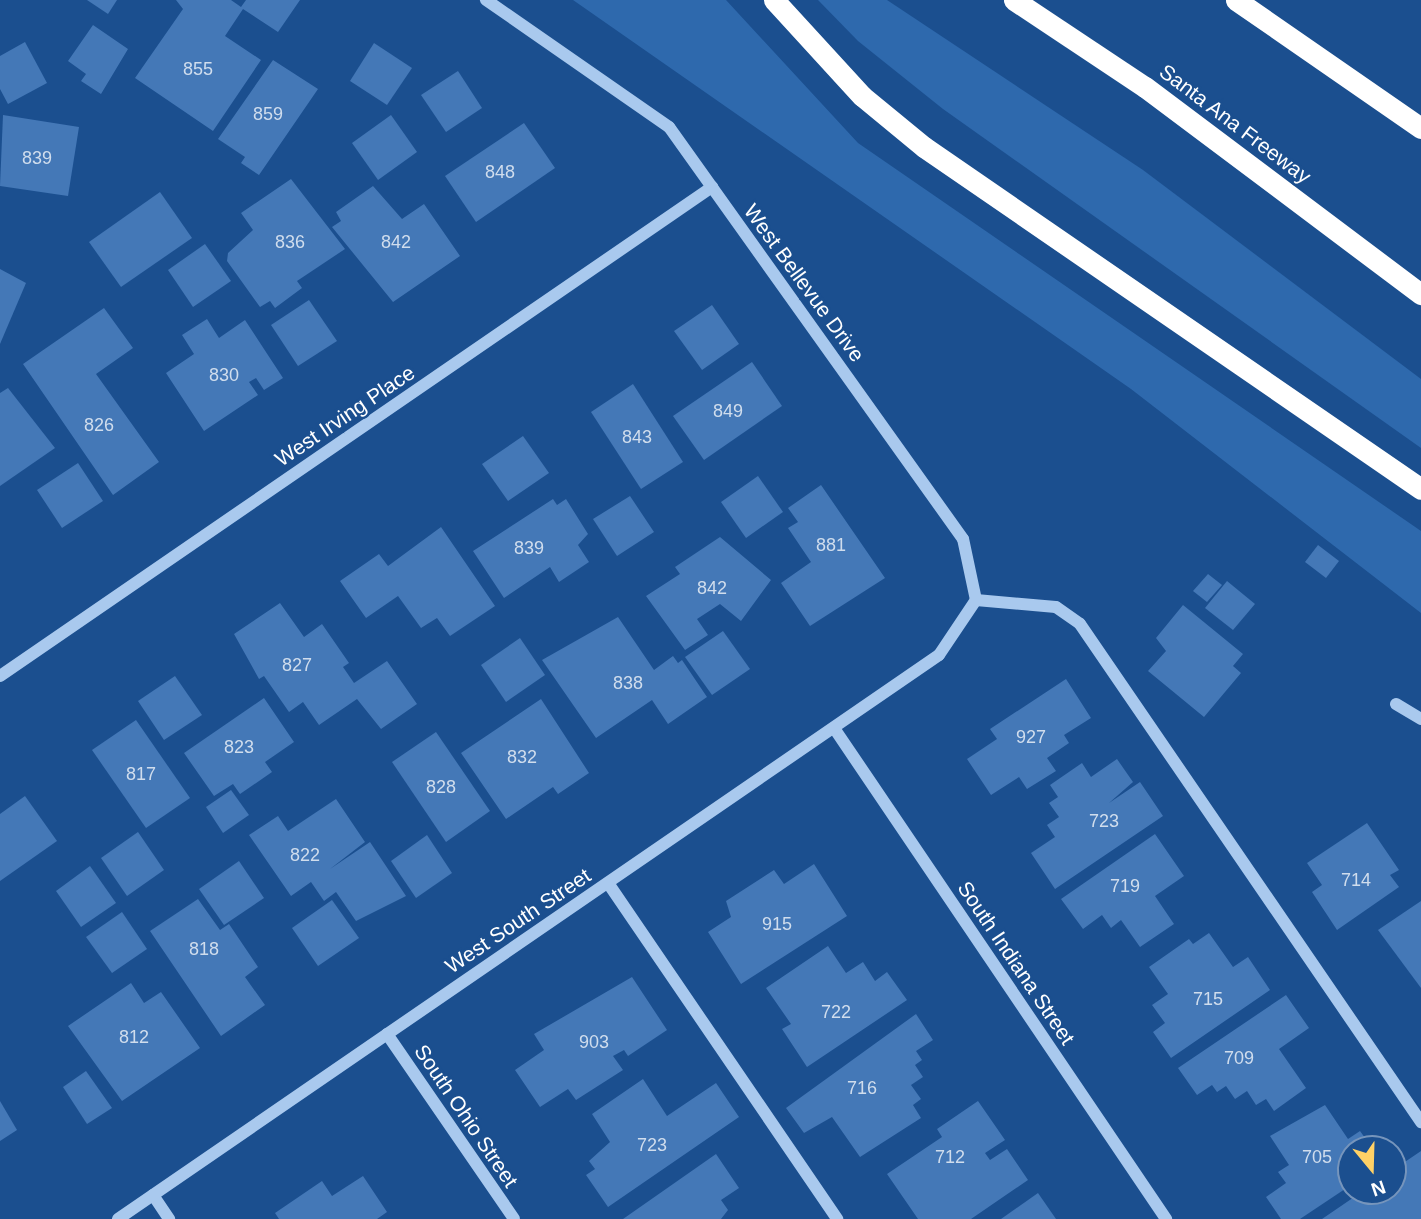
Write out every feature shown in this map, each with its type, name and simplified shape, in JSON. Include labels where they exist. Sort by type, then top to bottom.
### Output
[{"type":"highway","points":[[774,0],[862,96],[923,147],[1421,489]]},
{"type":"highway","name":"Santa Ana Freeway","points":[[1014,0],[1144,87],[1421,294]]},
{"type":"highway","points":[[1236,0],[1421,128]]},
{"type":"street","name":"West Bellevue Drive","points":[[486,0],[669,127],[963,539],[976,600]]},
{"type":"street","name":"West Irving Place","points":[[0,676],[712,187]]},
{"type":"street","name":"West South Street","points":[[118,1219],[939,655],[976,600]]},
{"type":"street","points":[[976,600],[1056,607],[1080,624],[1421,1122]]},
{"type":"street","points":[[1396,705],[1421,719]]},
{"type":"street","name":"South Indiana Street","points":[[834,728],[1166,1219]]},
{"type":"street","points":[[608,883],[837,1219]]},
{"type":"street","name":"South Ohio Street","points":[[387,1034],[513,1219]]},
{"type":"street","points":[[153,1195],[169,1219]]},
{"type":"shaded area","points":[[573,0],[726,0],[858,143],[1421,531],[1421,613],[1131,389]]},
{"type":"shaded area","points":[[818,0],[887,0],[1143,170],[1421,379],[1421,448],[943,109],[858,41]]},
{"type":"building","points":[[87,0],[117,0],[108,14]]},
{"type":"building","points":[[176,0],[231,0],[241,7],[246,0],[300,0],[278,32],[243,9],[225,36],[261,60],[213,131],[135,78],[183,9]]},
{"type":"building","points":[[93,25],[128,49],[101,94],[81,81],[86,74],[68,61]]},
{"type":"building","points":[[25,42],[47,83],[8,104],[0,89],[0,56]]},
{"type":"building","points":[[374,43],[412,68],[387,105],[350,81]]},
{"type":"building","points":[[273,60],[318,89],[259,175],[241,163],[245,157],[218,139]]},
{"type":"building","points":[[458,71],[482,108],[446,132],[421,95]]},
{"type":"building","points":[[3,115],[79,127],[68,196],[0,186]]},
{"type":"building","points":[[391,115],[417,152],[378,180],[352,143]]},
{"type":"building","points":[[524,123],[555,168],[476,222],[445,176]]},
{"type":"building","points":[[291,179],[345,249],[297,281],[302,288],[275,308],[270,301],[260,307],[227,261],[228,253],[253,230],[241,213]]},
{"type":"building","points":[[373,186],[402,219],[424,204],[460,256],[393,302],[332,227],[341,221],[336,212]]},
{"type":"building","points":[[160,192],[192,238],[121,287],[89,242]]},
{"type":"building","points":[[205,244],[231,281],[193,307],[168,270]]},
{"type":"building","points":[[0,269],[26,283],[0,344]]},
{"type":"building","points":[[309,300],[337,341],[298,366],[271,325]]},
{"type":"building","points":[[712,305],[739,344],[702,370],[674,331]]},
{"type":"building","points":[[104,308],[133,348],[96,374],[159,462],[113,495],[23,364]]},
{"type":"building","points":[[207,319],[219,338],[245,320],[283,378],[264,390],[256,378],[249,382],[258,395],[204,431],[166,373],[194,354],[182,335]]},
{"type":"building","points":[[752,362],[782,406],[704,460],[673,416]]},
{"type":"building","points":[[633,384],[683,462],[641,489],[591,412]]},
{"type":"building","points":[[8,388],[55,448],[0,486],[0,393]]},
{"type":"building","points":[[523,436],[549,473],[508,501],[482,464]]},
{"type":"building","points":[[78,463],[103,501],[62,528],[37,490]]},
{"type":"building","points":[[758,476],[783,512],[746,538],[721,502]]},
{"type":"building","points":[[821,485],[885,578],[810,626],[781,583],[811,562],[788,528],[798,522],[788,508]]},
{"type":"building","points":[[630,496],[654,532],[617,556],[593,519]]},
{"type":"building","points":[[553,499],[557,505],[566,499],[588,534],[578,545],[589,562],[559,582],[550,567],[504,598],[473,551]]},
{"type":"building","points":[[441,527],[495,606],[450,636],[437,618],[421,628],[398,596],[366,618],[340,581],[379,554],[388,566]]},
{"type":"building","points":[[720,537],[771,580],[741,621],[720,604],[697,619],[708,635],[685,650],[646,596],[680,574],[675,567]]},
{"type":"building","points":[[1318,545],[1339,561],[1326,578],[1305,562]]},
{"type":"building","points":[[1208,574],[1222,585],[1207,602],[1193,591]]},
{"type":"building","points":[[1227,581],[1255,604],[1233,630],[1205,608]]},
{"type":"building","points":[[280,603],[304,637],[322,624],[349,663],[343,667],[354,683],[387,661],[417,704],[381,729],[357,699],[319,725],[303,702],[289,712],[264,676],[259,679],[234,634]]},
{"type":"building","points":[[1183,605],[1243,654],[1233,666],[1241,673],[1204,717],[1148,671],[1166,651],[1156,638]]},
{"type":"building","points":[[618,617],[654,670],[673,656],[678,663],[682,660],[707,697],[668,724],[652,700],[596,738],[542,660]]},
{"type":"building","points":[[723,631],[750,669],[712,695],[685,657]]},
{"type":"building","points":[[520,638],[545,675],[506,702],[481,665]]},
{"type":"building","points":[[175,676],[202,715],[164,740],[138,701]]},
{"type":"building","points":[[1066,679],[1091,718],[1064,735],[1069,743],[1047,758],[1056,771],[1027,789],[1019,777],[991,795],[967,759],[997,739],[990,729]]},
{"type":"building","points":[[264,698],[294,742],[265,762],[272,772],[240,794],[233,784],[214,796],[184,753]]},
{"type":"building","points":[[541,699],[589,773],[558,794],[553,787],[506,819],[461,753]]},
{"type":"building","points":[[136,720],[190,798],[146,828],[92,750]]},
{"type":"building","points":[[436,732],[490,811],[446,842],[392,762]]},
{"type":"building","points":[[1117,759],[1133,782],[1109,803],[1140,782],[1163,816],[1055,889],[1031,853],[1055,837],[1047,825],[1059,817],[1049,803],[1058,797],[1050,785],[1082,763],[1091,777]]},
{"type":"building","points":[[231,790],[249,815],[223,833],[206,807]]},
{"type":"building","points":[[25,796],[57,841],[0,881],[0,814]]},
{"type":"building","points":[[336,799],[365,842],[330,869],[370,842],[406,896],[356,921],[336,892],[324,901],[311,882],[291,896],[249,835],[278,816],[288,831]]},
{"type":"building","points":[[1367,823],[1399,870],[1390,875],[1399,887],[1337,930],[1312,892],[1322,885],[1307,863]]},
{"type":"building","points":[[138,832],[164,870],[127,896],[101,858]]},
{"type":"building","points":[[1155,834],[1184,876],[1155,896],[1174,924],[1140,947],[1121,920],[1111,928],[1102,915],[1083,929],[1061,899]]},
{"type":"building","points":[[427,835],[452,873],[416,898],[391,861]]},
{"type":"building","points":[[239,861],[264,898],[224,925],[199,889]]},
{"type":"building","points":[[814,864],[847,916],[741,984],[708,932],[731,917],[726,901],[774,870],[784,884]]},
{"type":"building","points":[[90,866],[116,903],[81,927],[56,891]]},
{"type":"building","points":[[198,899],[220,930],[229,924],[258,967],[245,977],[265,1005],[221,1036],[150,931]]},
{"type":"building","points":[[332,900],[359,938],[318,966],[292,928]]},
{"type":"building","points":[[1421,901],[1421,988],[1378,930]]},
{"type":"building","points":[[122,912],[147,949],[112,973],[86,937]]},
{"type":"building","points":[[1209,933],[1233,967],[1248,957],[1270,990],[1171,1058],[1153,1032],[1165,1023],[1152,1005],[1168,994],[1149,967],[1189,939],[1193,944]]},
{"type":"building","points":[[828,946],[846,973],[863,962],[875,981],[887,972],[907,1000],[807,1067],[782,1029],[791,1024],[766,988]]},
{"type":"building","points":[[632,977],[667,1030],[628,1056],[624,1050],[613,1056],[623,1070],[576,1100],[568,1089],[540,1107],[515,1070],[544,1050],[534,1034]]},
{"type":"building","points":[[131,983],[144,1003],[161,992],[200,1048],[122,1101],[68,1026]]},
{"type":"building","points":[[1286,995],[1309,1028],[1279,1049],[1306,1088],[1274,1111],[1266,1099],[1256,1105],[1247,1091],[1235,1099],[1226,1086],[1217,1092],[1212,1085],[1197,1095],[1178,1068]]},
{"type":"building","points":[[916,1014],[933,1040],[916,1051],[922,1060],[915,1065],[923,1077],[911,1085],[921,1099],[913,1105],[921,1118],[860,1157],[832,1117],[804,1133],[786,1108]]},
{"type":"building","points":[[86,1071],[112,1108],[87,1124],[63,1087]]},
{"type":"building","points":[[643,1079],[667,1116],[716,1083],[739,1117],[608,1207],[586,1175],[595,1169],[589,1161],[610,1142],[592,1114]]},
{"type":"building","points":[[0,1101],[17,1130],[0,1141]]},
{"type":"building","points":[[978,1101],[1005,1140],[985,1153],[990,1160],[1007,1149],[1028,1180],[971,1219],[918,1219],[887,1174],[942,1137],[937,1129]]},
{"type":"building","points":[[1325,1105],[1345,1135],[1337,1135],[1337,1194],[1300,1219],[1281,1219],[1266,1197],[1286,1183],[1278,1172],[1289,1165],[1270,1136]]},
{"type":"building","points":[[1421,1151],[1421,1219],[1322,1219],[1342,1205],[1407,1205],[1407,1160]]},
{"type":"building","points":[[716,1154],[739,1188],[721,1200],[728,1210],[721,1219],[623,1219]]},
{"type":"building","points":[[363,1176],[387,1212],[377,1219],[279,1219],[275,1213],[322,1181],[332,1196]]},
{"type":"building","points":[[1038,1193],[1056,1219],[1001,1219]]}]
